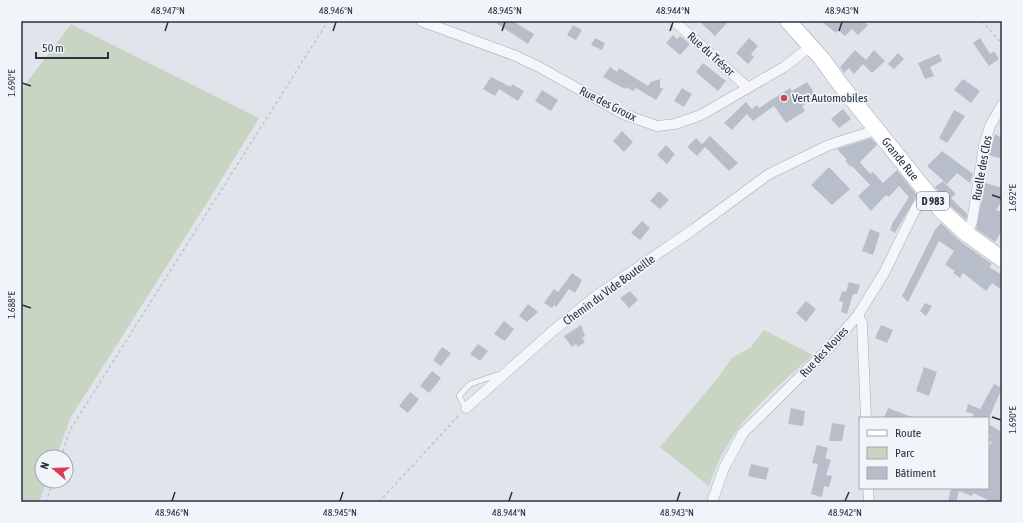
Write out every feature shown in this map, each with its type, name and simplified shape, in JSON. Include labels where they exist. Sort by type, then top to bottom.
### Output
[{"type":"main road","name":"Grande Rue","points":[[778,21],[809,48]]},
{"type":"main road","name":"Grande Rue","points":[[788,21],[840,84],[928,196],[967,234],[1002,260]]},
{"type":"street","name":"Rue des Groux","points":[[421,21],[516,56],[541,68],[623,114],[657,126],[675,124],[701,115],[784,67],[809,48]]},
{"type":"street","name":"Rue du Trésor","points":[[674,21],[748,88]]},
{"type":"street","name":"Ruelle des Clos","points":[[967,234],[972,222],[984,146],[990,126],[1002,104]]},
{"type":"street","name":"Chemin du Vide Bouteille","points":[[466,408],[554,330],[596,296],[694,229],[769,174],[829,145],[876,130]]},
{"type":"street","name":"Rue des Noues","points":[[712,502],[724,468],[743,433],[829,348],[858,315],[884,273],[917,206],[928,196]]},
{"type":"street","points":[[858,315],[862,323],[866,417]]},
{"type":"street","points":[[868,489],[869,502]]},
{"type":"lane","points":[[466,408],[459,396],[470,384],[505,373]]},
{"type":"path","points":[[64,449],[70,430],[328,21]]},
{"type":"path","points":[[982,21],[1002,44]]},
{"type":"path","points":[[379,502],[466,408]]},
{"type":"path","points":[[46,502],[50,489]]},
{"type":"green space","points":[[71,24],[259,118],[71,417],[59,449],[34,449],[34,489],[44,489],[39,502],[21,502],[21,90]]},
{"type":"green space","points":[[764,330],[813,355],[765,398],[751,413],[727,446],[717,465],[709,486],[660,447],[717,379],[732,358],[751,347]]},
{"type":"building","points":[[493,21],[513,21],[534,34],[528,44]]},
{"type":"building","points":[[699,21],[729,21],[715,36]]},
{"type":"building","points":[[821,21],[863,21],[868,25],[858,35],[852,29],[845,36],[838,30],[836,33]]},
{"type":"building","points":[[573,25],[582,30],[576,40],[567,35]]},
{"type":"building","points":[[673,35],[677,39],[680,36],[690,44],[680,55],[666,43]]},
{"type":"building","points":[[595,38],[605,43],[602,50],[591,45]]},
{"type":"building","points":[[749,38],[758,46],[751,54],[754,57],[748,64],[736,53]]},
{"type":"building","points":[[980,38],[990,54],[994,51],[999,59],[989,66],[973,43]]},
{"type":"building","points":[[855,50],[866,60],[874,50],[885,61],[872,73],[863,64],[854,74],[849,68],[844,73],[840,67]]},
{"type":"building","points":[[898,53],[904,59],[894,69],[888,64]]},
{"type":"building","points":[[939,54],[942,61],[930,67],[934,76],[925,79],[918,63]]},
{"type":"building","points":[[703,63],[726,81],[718,91],[696,72]]},
{"type":"building","points":[[610,67],[617,72],[619,68],[648,86],[651,82],[660,79],[660,87],[663,89],[656,100],[636,88],[633,91],[626,87],[625,89],[603,77]]},
{"type":"building","points":[[491,77],[511,87],[512,84],[524,91],[518,101],[499,89],[495,96],[483,89]]},
{"type":"building","points":[[963,79],[980,91],[971,103],[954,90]]},
{"type":"building","points":[[807,82],[817,97],[802,106],[805,111],[786,123],[774,106],[753,121],[747,114],[732,130],[724,123],[746,102],[752,109],[750,111],[757,105],[759,108],[790,88],[792,91]]},
{"type":"building","points":[[682,88],[692,94],[684,107],[674,101]]},
{"type":"building","points":[[542,90],[558,100],[551,111],[535,101]]},
{"type":"building","points":[[843,109],[851,119],[839,128],[831,119]]},
{"type":"building","points":[[954,110],[965,116],[947,143],[939,138]]},
{"type":"building","points":[[622,131],[633,142],[624,152],[613,141]]},
{"type":"building","points":[[995,134],[1002,138],[1002,159],[989,155]]},
{"type":"building","points":[[710,136],[738,163],[729,171],[705,147],[697,156],[687,147],[696,138],[702,144]]},
{"type":"building","points":[[871,138],[877,145],[860,162],[870,174],[873,172],[883,183],[897,170],[917,195],[895,233],[890,230],[893,222],[909,197],[899,186],[889,197],[886,195],[871,211],[858,196],[870,185],[852,166],[851,167],[845,161],[847,160],[837,149]]},
{"type":"building","points":[[666,145],[675,154],[667,164],[657,155]]},
{"type":"building","points":[[942,151],[973,174],[970,183],[957,173],[947,184],[927,166]]},
{"type":"building","points":[[829,167],[850,189],[832,205],[811,185]]},
{"type":"building","points":[[943,181],[956,194],[951,198],[967,214],[966,220],[948,204],[935,187]]},
{"type":"building","points":[[985,183],[1002,188],[1002,201],[996,210],[1002,212],[1002,231],[995,242],[976,229]]},
{"type":"building","points":[[659,191],[669,200],[660,209],[650,201]]},
{"type":"building","points":[[642,221],[650,228],[640,240],[631,233]]},
{"type":"building","points":[[941,223],[961,242],[992,264],[989,267],[1002,275],[1002,290],[992,283],[986,291],[963,273],[960,278],[953,273],[955,271],[945,265],[954,251],[939,241],[908,302],[902,296],[935,230]]},
{"type":"building","points":[[870,229],[880,233],[873,255],[862,251]]},
{"type":"building","points":[[572,273],[582,280],[575,293],[569,289],[556,307],[554,305],[552,308],[544,303],[554,289],[558,292]]},
{"type":"building","points":[[849,282],[860,285],[857,294],[853,294],[847,314],[841,312],[843,302],[839,301],[842,291],[846,292]]},
{"type":"building","points":[[630,291],[638,300],[629,308],[620,298]]},
{"type":"building","points":[[806,301],[816,309],[806,322],[796,313]]},
{"type":"building","points":[[925,303],[932,306],[926,316],[920,311]]},
{"type":"building","points":[[528,304],[538,312],[527,322],[519,316]]},
{"type":"building","points":[[504,321],[514,329],[505,341],[494,334]]},
{"type":"building","points":[[581,325],[585,336],[582,338],[585,342],[578,347],[576,344],[572,347],[564,336]]},
{"type":"building","points":[[881,325],[893,330],[887,343],[875,338]]},
{"type":"building","points":[[478,344],[488,351],[480,361],[470,354]]},
{"type":"building","points":[[442,347],[451,353],[441,366],[433,360]]},
{"type":"building","points":[[924,367],[937,372],[929,396],[916,391]]},
{"type":"building","points":[[432,371],[441,378],[429,393],[420,386]]},
{"type":"building","points":[[994,384],[1002,388],[989,418],[972,417],[974,414],[966,412],[968,404],[980,409]]},
{"type":"building","points":[[410,392],[419,399],[408,413],[399,406]]},
{"type":"building","points":[[791,408],[805,411],[803,426],[788,424]]},
{"type":"building","points":[[888,408],[912,417],[884,417]]},
{"type":"building","points":[[832,423],[845,425],[842,441],[829,441]]},
{"type":"building","points":[[989,425],[1002,432],[1002,498],[1000,502],[988,502],[988,500],[973,493],[972,496],[959,491],[956,502],[948,502],[951,489],[989,489],[989,446],[992,442],[989,440],[989,439],[991,436],[989,435]]},
{"type":"building","points":[[817,445],[828,448],[825,458],[831,460],[826,475],[832,476],[829,487],[824,486],[822,497],[811,494],[818,464],[812,463]]},
{"type":"building","points":[[751,464],[769,468],[766,480],[748,476]]},
{"type":"place","name":"Vert Automobiles","points":[[784,98]]}]
